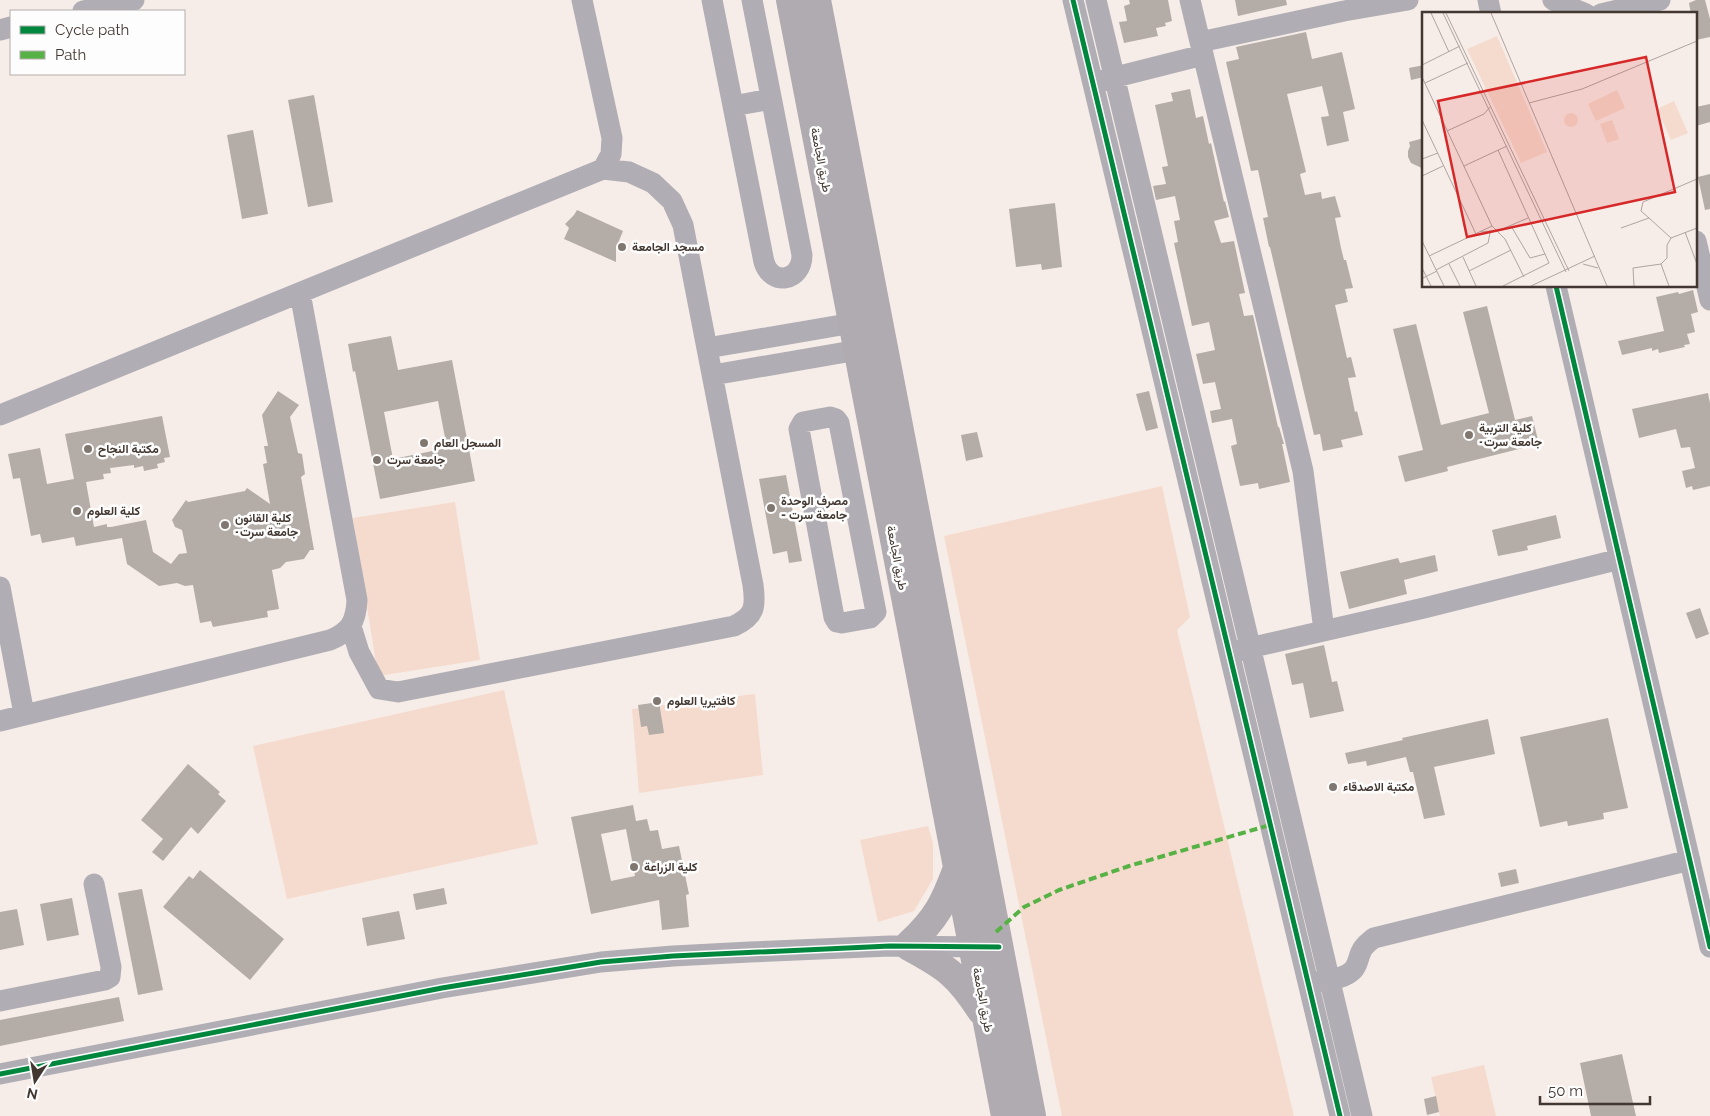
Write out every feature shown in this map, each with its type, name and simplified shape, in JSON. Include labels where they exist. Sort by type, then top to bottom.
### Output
[{"type":"highway","name":"طريق الجامعة","points":[[790,0],[957,868],[985,940],[986,1018],[1005,1116]]},
{"type":"highway","name":"طريق الجامعة","points":[[817,0],[985,940],[1032,1116]]},
{"type":"highway","points":[[957,868],[938,912],[927,927],[903,945],[942,964],[967,989],[986,1018]]},
{"type":"street","points":[[88,10],[134,0]]},
{"type":"street","points":[[582,0],[612,138],[611,154],[603,169]]},
{"type":"street","points":[[712,0],[766,270],[779,278],[787,278],[794,275],[799,269],[802,255],[752,0]]},
{"type":"street","points":[[1073,0],[1340,1116]]},
{"type":"street","points":[[1096,0],[1362,1116]]},
{"type":"street","points":[[1190,0],[1303,472],[1324,630]]},
{"type":"street","points":[[1093,83],[1343,5],[1408,0]]},
{"type":"street","points":[[1553,0],[1581,12]]},
{"type":"street","points":[[1614,12],[1648,6]]},
{"type":"street","points":[[733,106],[771,99]]},
{"type":"street","points":[[0,415],[603,169],[629,172],[653,183],[672,201],[684,225],[754,585],[754,610],[746,620],[734,626],[398,692],[380,689],[359,652],[351,626]]},
{"type":"street","points":[[1698,249],[1710,300]]},
{"type":"street","points":[[1556,288],[1710,947]]},
{"type":"street","points":[[0,721],[330,640],[342,635],[351,626],[356,614],[356,600],[300,293]]},
{"type":"street","points":[[708,348],[852,323]]},
{"type":"street","points":[[713,375],[858,350]]},
{"type":"street","points":[[830,417],[836,419],[839,424],[870,582],[875,609],[873,617],[842,623],[837,622],[834,617],[799,429],[804,422],[830,417]]},
{"type":"street","points":[[1229,652],[1424,608],[1620,559]]},
{"type":"street","points":[[870,582],[899,568]]},
{"type":"street","points":[[0,587],[24,714]]},
{"type":"street","points":[[1308,984],[1344,976],[1352,972],[1361,951],[1374,938],[1690,860]]},
{"type":"street","points":[[0,1001],[105,980],[110,977],[111,966],[94,884]]},
{"type":"street","points":[[0,1074],[442,988],[584,964],[683,955],[985,940]]},
{"type":"shaded area","points":[[1162,486],[1190,617],[1177,630],[1294,1116],[1062,1116],[944,536]]},
{"type":"shaded area","points":[[455,502],[480,660],[378,676],[353,518]]},
{"type":"shaded area","points":[[504,690],[538,844],[287,899],[253,746]]},
{"type":"shaded area","points":[[755,694],[763,775],[639,793],[632,709]]},
{"type":"shaded area","points":[[928,826],[933,843],[933,879],[914,911],[878,922],[860,840]]},
{"type":"shaded area","points":[[1484,1065],[1496,1116],[1440,1116],[1431,1077]]},
{"type":"building","points":[[1129,0],[1168,0],[1172,21],[1165,23],[1166,26],[1156,28],[1158,36],[1124,43],[1119,22],[1127,21],[1124,6],[1130,4]]},
{"type":"building","points":[[1235,0],[1286,0],[1287,5],[1238,16]]},
{"type":"building","points":[[1696,0],[1705,0],[1710,19],[1710,37],[1698,40],[1698,12],[1691,12],[1689,3]]},
{"type":"building","points":[[1306,32],[1312,59],[1342,52],[1355,109],[1343,112],[1349,141],[1327,146],[1321,117],[1329,116],[1322,86],[1287,94],[1306,172],[1300,174],[1305,195],[1321,192],[1322,199],[1335,196],[1341,217],[1335,218],[1344,260],[1346,260],[1353,288],[1345,289],[1348,302],[1335,305],[1347,358],[1351,357],[1356,377],[1348,378],[1355,412],[1357,411],[1363,435],[1341,440],[1343,447],[1323,451],[1320,434],[1314,435],[1269,247],[1263,218],[1268,217],[1258,170],[1251,171],[1226,62],[1239,59],[1236,47]]},
{"type":"building","points":[[1422,65],[1422,77],[1411,80],[1409,68]]},
{"type":"building","points":[[1190,89],[1196,118],[1203,116],[1229,217],[1214,221],[1221,243],[1234,241],[1245,293],[1239,294],[1244,316],[1253,315],[1278,427],[1284,444],[1282,444],[1290,482],[1259,489],[1258,483],[1240,486],[1231,446],[1237,444],[1232,419],[1212,423],[1210,411],[1221,409],[1215,382],[1203,384],[1196,354],[1215,350],[1209,322],[1192,326],[1174,243],[1178,242],[1174,221],[1180,220],[1175,196],[1156,200],[1153,186],[1166,184],[1162,167],[1168,166],[1155,105],[1173,101],[1171,93]]},
{"type":"building","points":[[314,95],[333,202],[308,207],[288,100]]},
{"type":"building","points":[[1710,104],[1710,122],[1698,125],[1698,107]]},
{"type":"building","points":[[253,130],[268,214],[242,219],[227,135]]},
{"type":"building","points":[[1422,139],[1422,168],[1411,163],[1408,157],[1409,142]]},
{"type":"building","points":[[1710,174],[1710,209],[1705,210],[1698,177]]},
{"type":"building","points":[[1055,203],[1062,267],[1042,270],[1041,264],[1016,267],[1009,209]]},
{"type":"building","points":[[577,210],[623,231],[616,248],[616,262],[564,239],[569,228],[565,224]]},
{"type":"building","points":[[1693,290],[1698,312],[1691,314],[1695,332],[1687,334],[1690,344],[1659,353],[1658,349],[1652,351],[1652,348],[1622,355],[1618,341],[1664,331],[1656,297]]},
{"type":"building","points":[[1487,306],[1515,420],[1532,416],[1539,444],[1447,467],[1448,471],[1405,482],[1398,456],[1423,450],[1393,329],[1416,324],[1441,425],[1489,413],[1463,312]]},
{"type":"building","points":[[391,336],[398,370],[452,360],[475,481],[380,499],[348,344]],"holes":[[[438,401],[447,448],[393,459],[384,412]]]},
{"type":"building","points":[[278,391],[299,405],[290,417],[298,453],[302,454],[305,474],[301,477],[314,550],[310,550],[304,559],[286,562],[280,568],[272,570],[279,609],[267,611],[268,617],[213,627],[211,621],[200,623],[193,585],[185,586],[177,583],[159,586],[127,564],[122,538],[76,546],[74,537],[42,543],[40,534],[31,536],[20,478],[13,479],[8,454],[40,448],[47,484],[74,479],[65,434],[162,416],[170,457],[164,458],[165,462],[157,464],[158,468],[144,471],[143,466],[134,468],[134,465],[110,468],[111,473],[103,474],[104,479],[86,482],[94,527],[107,524],[107,527],[111,527],[146,520],[153,552],[171,564],[179,554],[187,553],[182,530],[175,527],[172,520],[186,500],[188,502],[245,491],[247,488],[270,504],[263,464],[267,463],[264,446],[268,446],[262,415]]},
{"type":"building","points":[[1149,391],[1158,428],[1146,431],[1136,394]]},
{"type":"building","points":[[1708,393],[1710,403],[1710,486],[1693,490],[1692,486],[1686,488],[1682,471],[1695,468],[1690,447],[1681,448],[1676,429],[1639,438],[1632,409]]},
{"type":"building","points":[[977,432],[983,457],[966,461],[961,435]]},
{"type":"building","points":[[786,475],[802,561],[789,563],[787,551],[773,554],[759,479]]},
{"type":"building","points":[[1556,515],[1561,538],[1527,546],[1528,550],[1498,556],[1492,530]]},
{"type":"building","points":[[1435,555],[1438,571],[1404,580],[1407,594],[1349,609],[1340,572],[1398,558],[1400,563]]},
{"type":"building","points":[[1700,608],[1709,634],[1696,639],[1686,613]]},
{"type":"building","points":[[1324,645],[1332,682],[1337,681],[1344,711],[1310,718],[1303,683],[1292,685],[1285,654]]},
{"type":"building","points":[[659,702],[664,733],[649,735],[647,726],[641,727],[638,705]]},
{"type":"building","points":[[1608,718],[1628,808],[1603,813],[1604,819],[1568,826],[1567,821],[1540,827],[1520,737]]},
{"type":"building","points":[[1488,719],[1495,754],[1434,767],[1445,815],[1424,819],[1413,772],[1410,772],[1406,757],[1367,766],[1366,761],[1348,764],[1345,753]]},
{"type":"building","points":[[188,764],[220,792],[218,794],[226,801],[198,834],[191,827],[163,861],[152,852],[163,839],[141,820]]},
{"type":"building","points":[[633,805],[636,821],[647,819],[650,831],[658,830],[662,849],[679,846],[689,894],[686,895],[689,927],[662,930],[659,900],[591,914],[571,817]],"holes":[[[626,829],[635,876],[611,881],[601,834]]]},
{"type":"building","points":[[1516,869],[1519,883],[1501,887],[1498,873]]},
{"type":"building","points":[[200,870],[284,939],[250,980],[163,907],[189,876],[193,879]]},
{"type":"building","points":[[444,888],[447,904],[416,910],[413,894]]},
{"type":"building","points":[[142,889],[163,990],[138,995],[118,893]]},
{"type":"building","points":[[72,898],[79,935],[47,941],[40,904]]},
{"type":"building","points":[[17,909],[24,945],[0,950],[0,912]]},
{"type":"building","points":[[399,911],[405,939],[367,946],[362,918]]},
{"type":"building","points":[[119,997],[124,1021],[0,1046],[0,1020]]},
{"type":"building","points":[[1622,1054],[1636,1116],[1591,1116],[1580,1063]]},
{"type":"building","points":[[1436,1096],[1439,1112],[1427,1115],[1424,1099]]},
{"type":"marked path","points":[[996,932],[1024,907],[1059,890],[1129,866],[1270,825]]},
{"type":"cycle path","points":[[1073,0],[1340,1116]]},
{"type":"cycle path","points":[[1556,288],[1710,947]]},
{"type":"cycle path","points":[[0,1074],[442,988],[601,962],[673,956],[890,946],[999,947]]},
{"type":"place","name":"مسجد الجامعة","points":[[622,247]]},
{"type":"place","name":"كلية التربية -جامعة سرت","points":[[1469,435]]},
{"type":"place","name":"المسجل العام","points":[[424,443]]},
{"type":"place","name":"مكتبة النجاح","points":[[88,449]]},
{"type":"place","name":"جامعة سرت","points":[[377,460]]},
{"type":"place","name":"مصرف الوحدة - جامعة سرت","points":[[771,508]]},
{"type":"place","name":"كلية العلوم","points":[[77,511]]},
{"type":"place","name":"كلية القانون -جامعة سرت","points":[[225,525]]},
{"type":"place","name":"كافتيريا العلوم","points":[[657,701]]},
{"type":"place","name":"مكتبة الاصدقاء","points":[[1333,787]]},
{"type":"place","name":"كلية الزراعة","points":[[634,867]]}]
